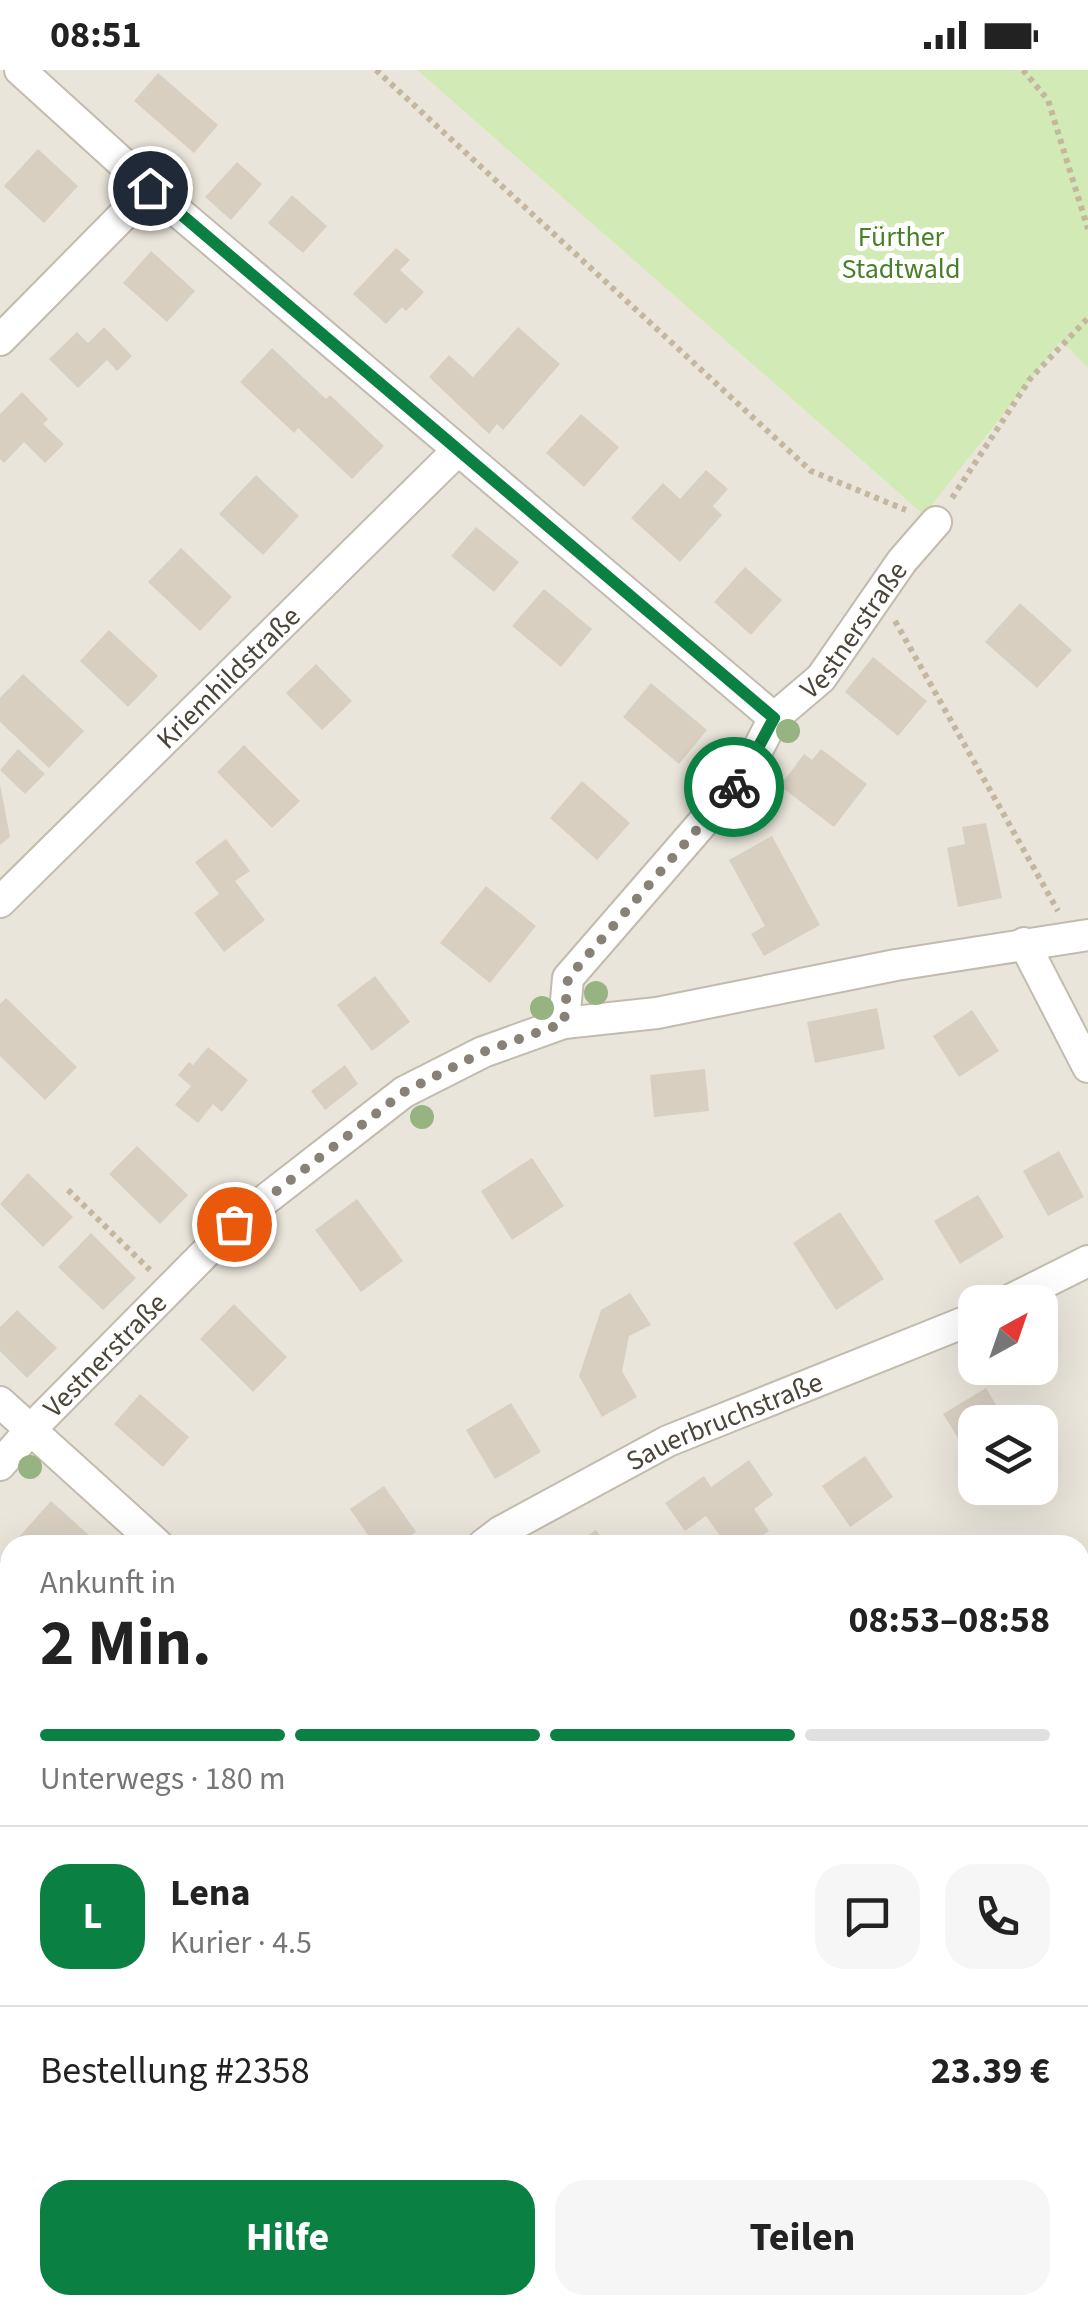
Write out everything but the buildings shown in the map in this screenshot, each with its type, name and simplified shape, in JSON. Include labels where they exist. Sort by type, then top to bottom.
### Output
[{"type":"street","points":[[20,70],[150,188],[774,718]]},
{"type":"street","points":[[0,340],[150,188]]},
{"type":"street","name":"Kriemhildstraße","points":[[0,902],[457,450]]},
{"type":"street","name":"Vestnerstraße","points":[[564,1023],[568,978],[744,774],[774,718],[821,678],[902,561],[936,522]]},
{"type":"street","name":"Vestnerstraße","points":[[0,1466],[30,1429],[234,1224],[404,1092],[483,1052],[564,1023],[658,1013],[1024,943],[1080,936]]},
{"type":"street","points":[[1024,943],[1088,1066]]},
{"type":"street","points":[[1041,1285],[1088,1262]]},
{"type":"street","name":"Sauerbruchstraße","points":[[496,1535],[668,1441],[958,1325]]},
{"type":"street","points":[[0,1402],[147,1535]]},
{"type":"path","points":[[376,70],[812,471],[936,522],[1030,379],[1088,318]]},
{"type":"path","points":[[1022,70],[1048,100],[1088,229]]},
{"type":"path","points":[[880,593],[1080,936]]},
{"type":"path","points":[[68,1190],[169,1289]]},
{"type":"shaded area","points":[[0,70],[417,70],[924,515],[1061,341],[1088,368],[1088,1535],[0,1535]]},
{"type":"green space","name":"Fürther Stadtwald","points":[[417,70],[1088,70],[1088,368],[1061,341],[924,515]]},
{"type":"way so far","points":[[234,1224],[404,1092],[483,1052],[564,1023],[568,978],[734,787]]},
{"type":"route","points":[[150,188],[774,718],[734,787]]}]
